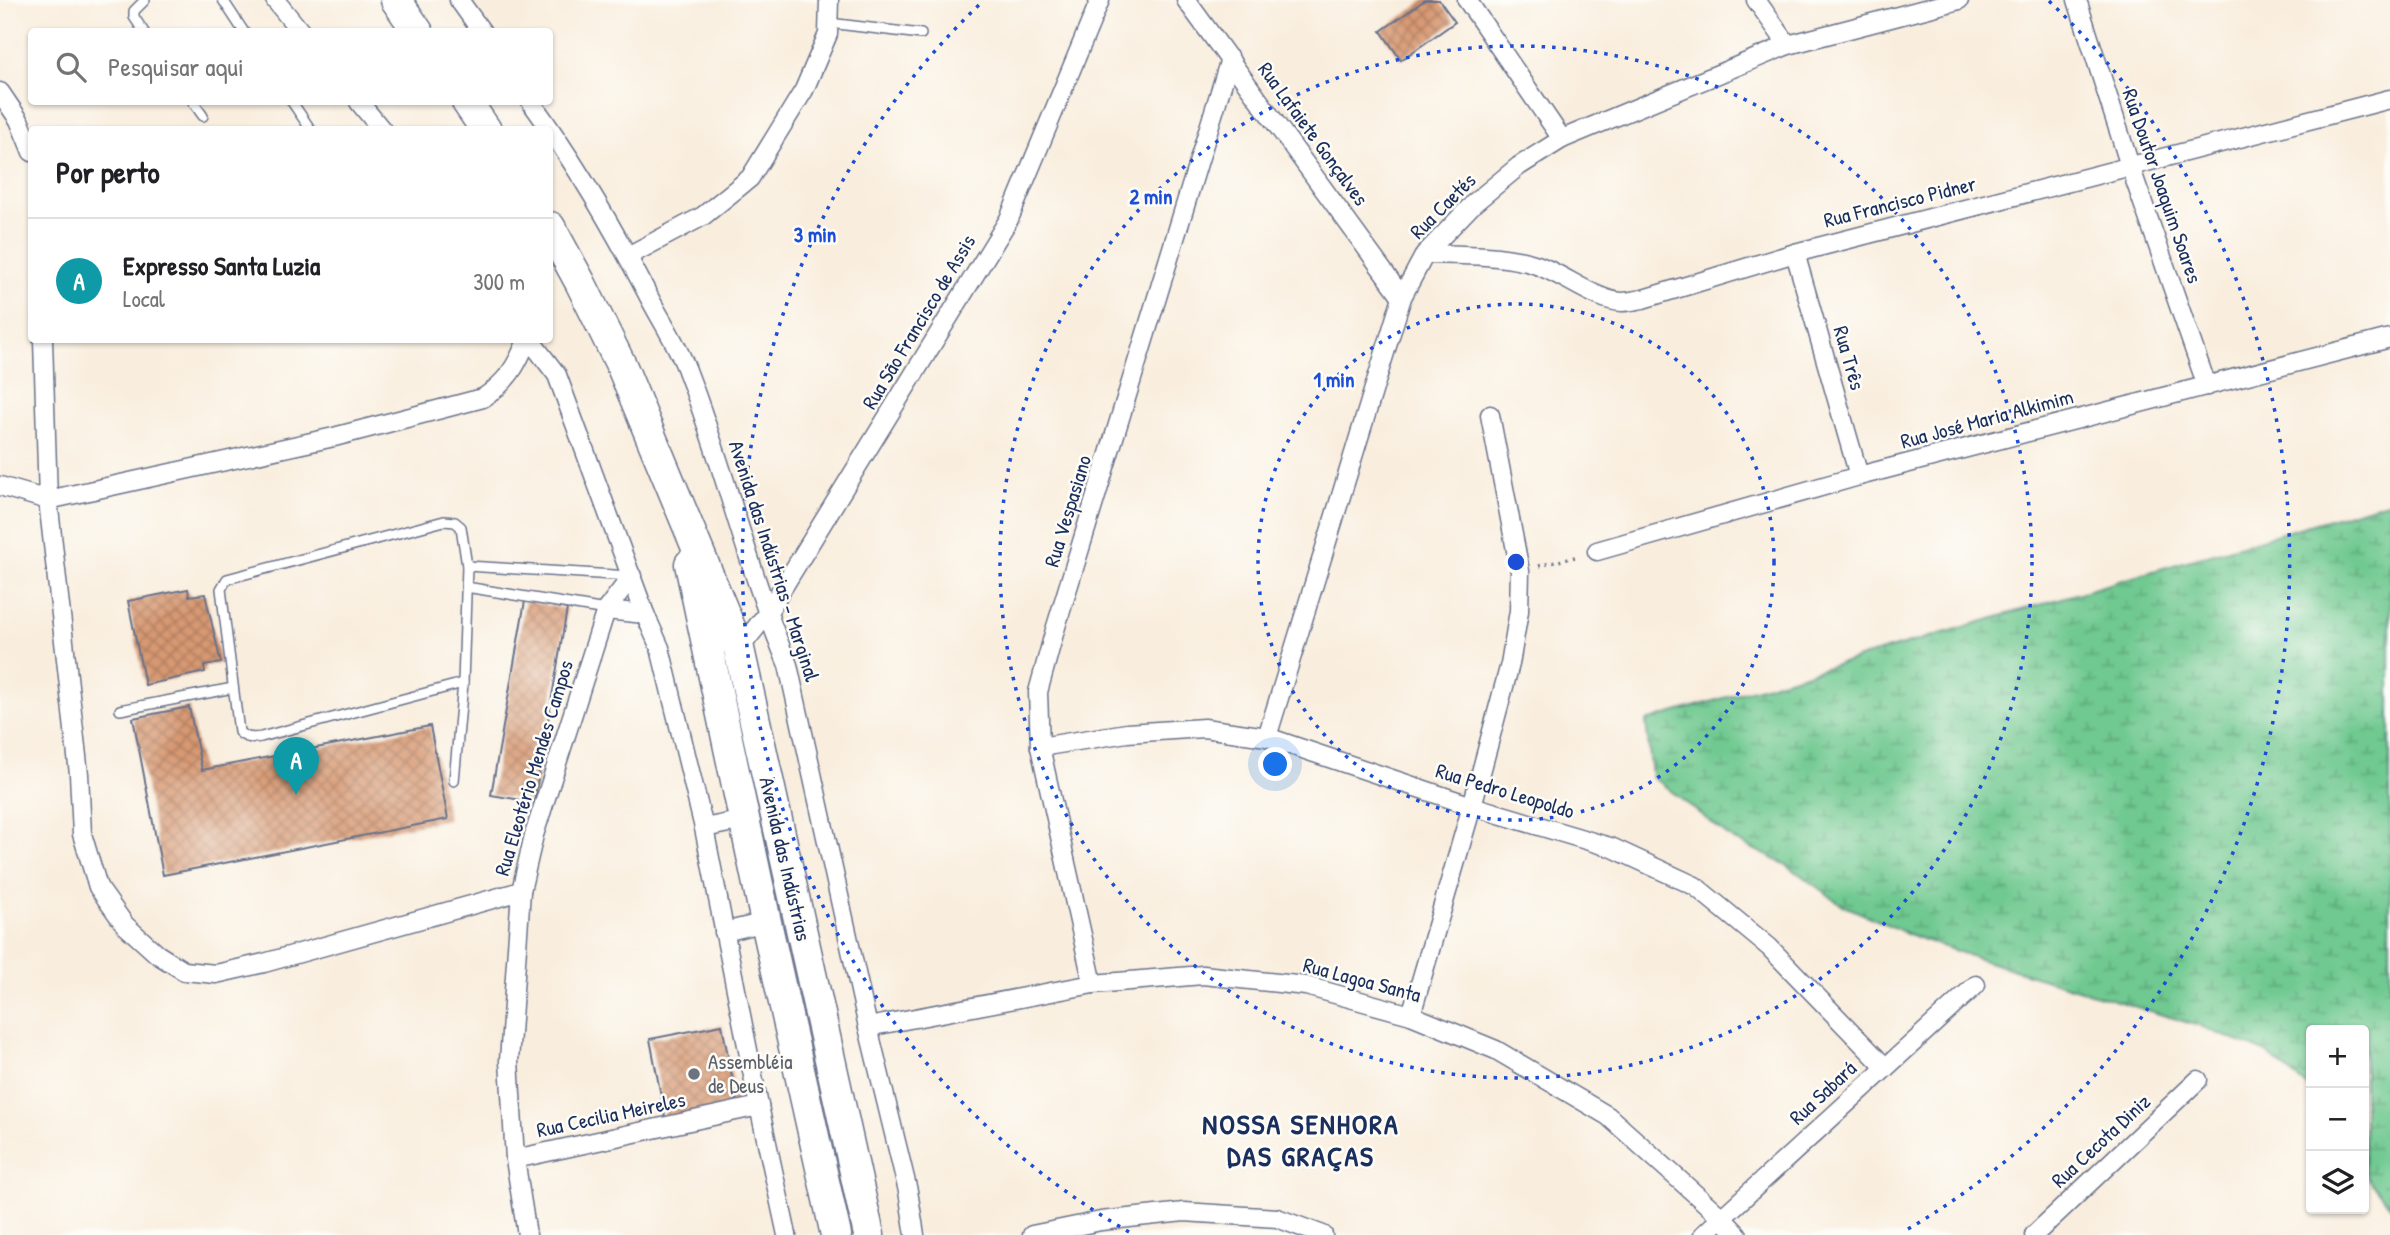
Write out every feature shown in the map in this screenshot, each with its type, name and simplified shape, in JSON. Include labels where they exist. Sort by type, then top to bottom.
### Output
[{"type":"highway","points":[[396,0],[415,28]]},
{"type":"highway","points":[[469,105],[483,126]]},
{"type":"highway","name":"Avenida das Indústrias","points":[[553,233],[622,367],[739,649],[869,1235]]},
{"type":"highway","name":"Avenida das Indústrias","points":[[675,492],[766,922],[836,1235]]},
{"type":"street","points":[[275,0],[298,28]]},
{"type":"street","points":[[459,0],[479,28]]},
{"type":"street","points":[[628,256],[703,216],[750,178],[804,90],[828,34],[829,0]]},
{"type":"street","name":"Rua São Francisco de Assis","points":[[739,649],[766,615],[1009,219],[1100,0]]},
{"type":"street","name":"Rua Lafaiete Gonçalves","points":[[1186,0],[1402,297]]},
{"type":"street","points":[[1467,0],[1562,138]]},
{"type":"street","points":[[1756,0],[1788,45]]},
{"type":"street","name":"Rua Caetés","points":[[1267,737],[1402,297],[1425,254],[1483,196],[1519,166],[1562,138],[1788,45],[1959,0]]},
{"type":"street","name":"Rua Doutor Joaquim Soares","points":[[2077,0],[2130,166],[2207,386]]},
{"type":"street","name":"Rua Vespasiano","points":[[1093,984],[1040,747],[1038,692],[1230,59]]},
{"type":"street","points":[[0,92],[19,120],[28,142]]},
{"type":"street","name":"Rua Francisco Pidner","points":[[1425,254],[1485,255],[1530,262],[1567,277],[1601,296],[1621,302],[1643,299],[1795,253],[2390,99]]},
{"type":"street","points":[[361,105],[379,126]]},
{"type":"street","name":"Avenida das Indústrias - Marginal","points":[[533,105],[548,126]]},
{"type":"street","name":"Avenida das Indústrias - Marginal","points":[[553,132],[570,156],[628,256],[687,370],[721,467],[766,615],[788,665],[868,1027],[908,1191],[915,1235]]},
{"type":"street","name":"Rua Três","points":[[1795,253],[1859,476]]},
{"type":"street","name":"Rua José Maria Alkimim","points":[[1597,551],[1859,476],[2390,338]]},
{"type":"street","points":[[43,343],[48,500],[79,774],[82,834],[98,887],[125,925],[157,954],[184,971],[216,974],[521,891]]},
{"type":"street","points":[[0,486],[48,500],[334,437],[483,398],[509,377],[528,343]]},
{"type":"street","points":[[531,343],[557,375],[660,649],[704,828],[723,932],[787,1235]]},
{"type":"street","points":[[1411,1015],[1472,806],[1510,664],[1520,611],[1520,571],[1490,415]]},
{"type":"street","name":"Rua Eleotério Mendes Campos","points":[[527,1235],[515,1159],[509,1061],[521,891],[534,835],[606,610],[632,576]]},
{"type":"street","points":[[606,610],[645,614]]},
{"type":"street","name":"Rua Pedro Leopoldo","points":[[1040,747],[1126,733],[1204,728],[1267,737],[1472,806],[1613,848],[1695,886],[1769,947],[1885,1068]]},
{"type":"street","points":[[704,828],[744,820]]},
{"type":"street","points":[[723,932],[766,922]]},
{"type":"street","name":"Rua Lagoa Santa","points":[[868,1027],[1093,984],[1203,975],[1306,986],[1411,1015],[1496,1050],[1608,1116],[1738,1235]]},
{"type":"street","name":"Rua Sabará","points":[[1703,1235],[1976,985]]},
{"type":"street","name":"Rua Cecota Diniz","points":[[2034,1235],[2198,1080]]},
{"type":"street","name":"Rua Cecilia Meireles","points":[[515,1159],[759,1106]]},
{"type":"street","points":[[1031,1235],[1101,1221],[1184,1212],[1277,1218],[1323,1235]]},
{"type":"lane","points":[[141,28],[134,17],[134,11],[145,0]]},
{"type":"lane","points":[[223,0],[241,28]]},
{"type":"lane","points":[[829,23],[922,34]]},
{"type":"lane","points":[[195,105],[203,116]]},
{"type":"lane","points":[[294,105],[308,126]]},
{"type":"lane","points":[[454,781],[463,683],[467,566],[461,527],[448,521],[227,579],[221,589],[239,732],[242,735],[254,738],[463,683]]},
{"type":"lane","points":[[467,566],[632,576]]},
{"type":"lane","points":[[466,587],[606,610]]},
{"type":"lane","points":[[120,710],[233,688]]},
{"type":"path","points":[[1520,571],[1597,551]]},
{"type":"green space","points":[[2390,501],[2390,1206],[2369,1180],[2369,1025],[2306,1025],[2306,1085],[2265,1052],[2199,1026],[1985,961],[1916,937],[1842,905],[1787,865],[1732,839],[1652,776],[1646,721]]},
{"type":"building","points":[[1425,0],[1439,0],[1455,22],[1401,60],[1381,31]]},
{"type":"building","points":[[188,589],[189,596],[205,594],[221,663],[204,666],[205,672],[145,685],[128,601]]},
{"type":"building","points":[[525,601],[567,609],[534,802],[491,795]]},
{"type":"building","points":[[189,707],[202,770],[430,726],[448,819],[163,875],[133,718]]},
{"type":"building","name":"Assembléia de Deus","points":[[722,1025],[738,1108],[666,1122],[650,1039]]},
{"type":"place","name":"Expresso Santa Luzia","points":[[296,795]]},
{"type":"place","name":"Assembléia de Deus","points":[[694,1074]]},
{"type":"district","name":"NOSSA SENHORA DAS GRAÇAS","points":[[1301,1140]]}]
